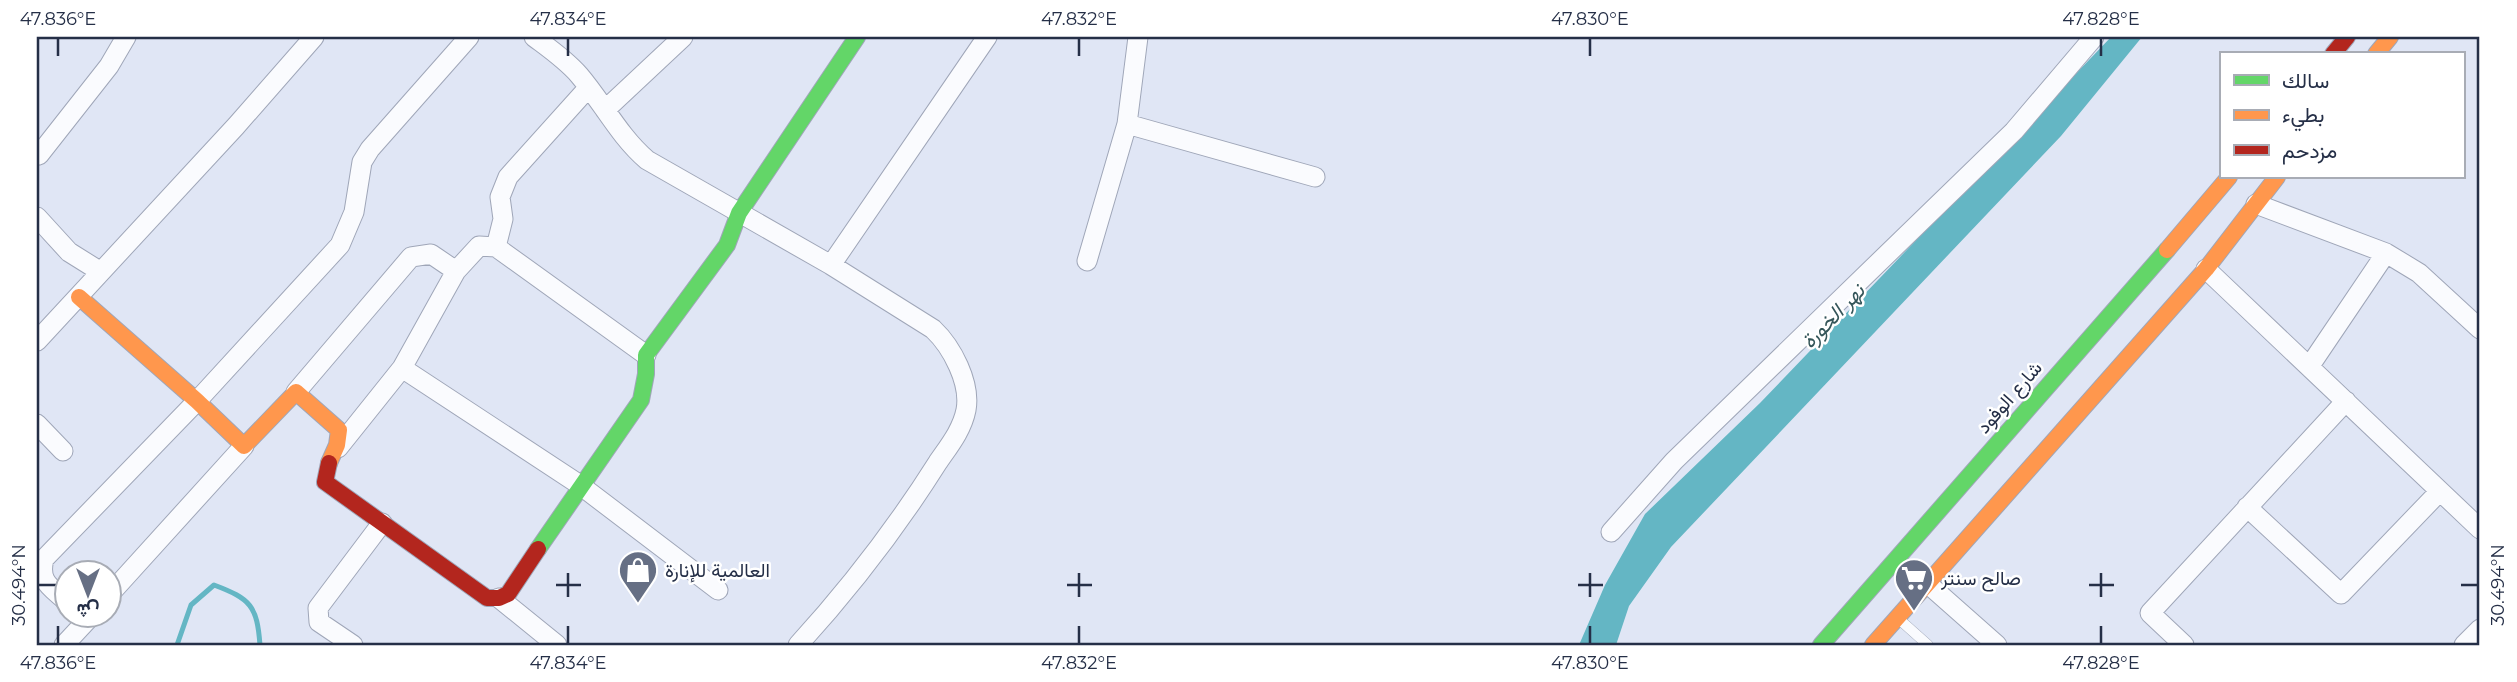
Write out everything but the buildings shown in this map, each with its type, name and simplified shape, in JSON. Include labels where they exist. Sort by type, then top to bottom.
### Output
[{"type":"street","points":[[39,156],[109,65],[126,37]]},
{"type":"street","points":[[37,341],[314,37]]},
{"type":"street","points":[[52,588],[44,581],[41,572],[44,559],[197,401],[340,245],[354,212],[359,175],[366,156],[469,37]]},
{"type":"street","points":[[534,37],[557,43],[631,146],[647,160],[831,265],[933,329],[946,341],[959,366],[967,408],[962,425],[926,481],[848,590],[798,645]]},
{"type":"street","points":[[605,110],[683,37]]},
{"type":"street","points":[[646,355],[496,247],[479,246],[456,271],[402,368],[327,463],[325,482],[488,598],[499,598],[508,594],[580,485],[641,400],[646,355],[727,246],[739,213],[858,37]]},
{"type":"street","points":[[831,265],[987,37]]},
{"type":"street","points":[[1087,261],[1127,124],[1138,37]]},
{"type":"street","points":[[1611,532],[1674,461],[2014,131],[2094,37]]},
{"type":"street","points":[[2335,52],[2347,37]]},
{"type":"street","points":[[2378,52],[2390,37]]},
{"type":"street","points":[[496,247],[503,219],[500,197],[508,177],[588,88]]},
{"type":"street","points":[[1127,124],[1315,177]]},
{"type":"street","name":"شارع الوفود","points":[[1821,645],[2227,178]]},
{"type":"street","points":[[1873,645],[2206,269],[2276,178]]},
{"type":"street","points":[[2256,204],[2386,253],[2418,273],[2480,330]]},
{"type":"street","points":[[37,217],[69,252],[102,272]]},
{"type":"street","points":[[2309,367],[2386,253]]},
{"type":"street","points":[[122,581],[296,392],[411,257],[431,254],[456,271]]},
{"type":"street","points":[[2206,269],[2480,528]]},
{"type":"street","points":[[79,296],[244,446]]},
{"type":"street","points":[[402,368],[580,485],[718,590]]},
{"type":"street","points":[[296,392],[339,430],[338,448]]},
{"type":"street","points":[[2184,645],[2150,613],[2346,401]]},
{"type":"street","points":[[37,424],[63,451]]},
{"type":"street","points":[[2247,507],[2342,594],[2440,491]]},
{"type":"street","points":[[353,645],[319,622],[318,608],[383,523]]},
{"type":"street","points":[[1928,583],[1997,645]]},
{"type":"street","points":[[499,598],[557,645]]},
{"type":"street","points":[[64,645],[76,630]]},
{"type":"street","points":[[2464,645],[2480,630]]},
{"type":"lane","points":[[1898,618],[1928,645]]},
{"type":"water","name":"نهر الخورة","points":[[2111,37],[2142,37],[2061,136],[1671,547],[1629,606],[1616,645],[1579,645],[1605,585],[1645,514],[1760,403]]},
{"type":"waterway","points":[[177,645],[191,605],[214,585],[236,595],[250,606],[257,621],[260,645]]},
{"type":"traffic: fast","points":[[538,549],[641,400],[646,355],[727,245],[739,213],[857,37]]},
{"type":"traffic: fast","points":[[1821,645],[2167,250]]},
{"type":"traffic: slow","points":[[2378,52],[2390,37]]},
{"type":"traffic: slow","points":[[2167,250],[2228,178]]},
{"type":"traffic: slow","points":[[1873,645],[2206,269],[2276,178]]},
{"type":"traffic: slow","points":[[79,297],[244,446],[296,392],[339,430],[337,445],[329,463]]},
{"type":"traffic: jam","points":[[2335,52],[2347,37]]},
{"type":"traffic: jam","points":[[329,463],[325,482],[487,598],[499,598],[508,594],[538,549]]},
{"type":"place","name":"العالمية للإنارة","points":[[638,604]]},
{"type":"place","name":"صالح سنتر","points":[[1914,612]]}]
